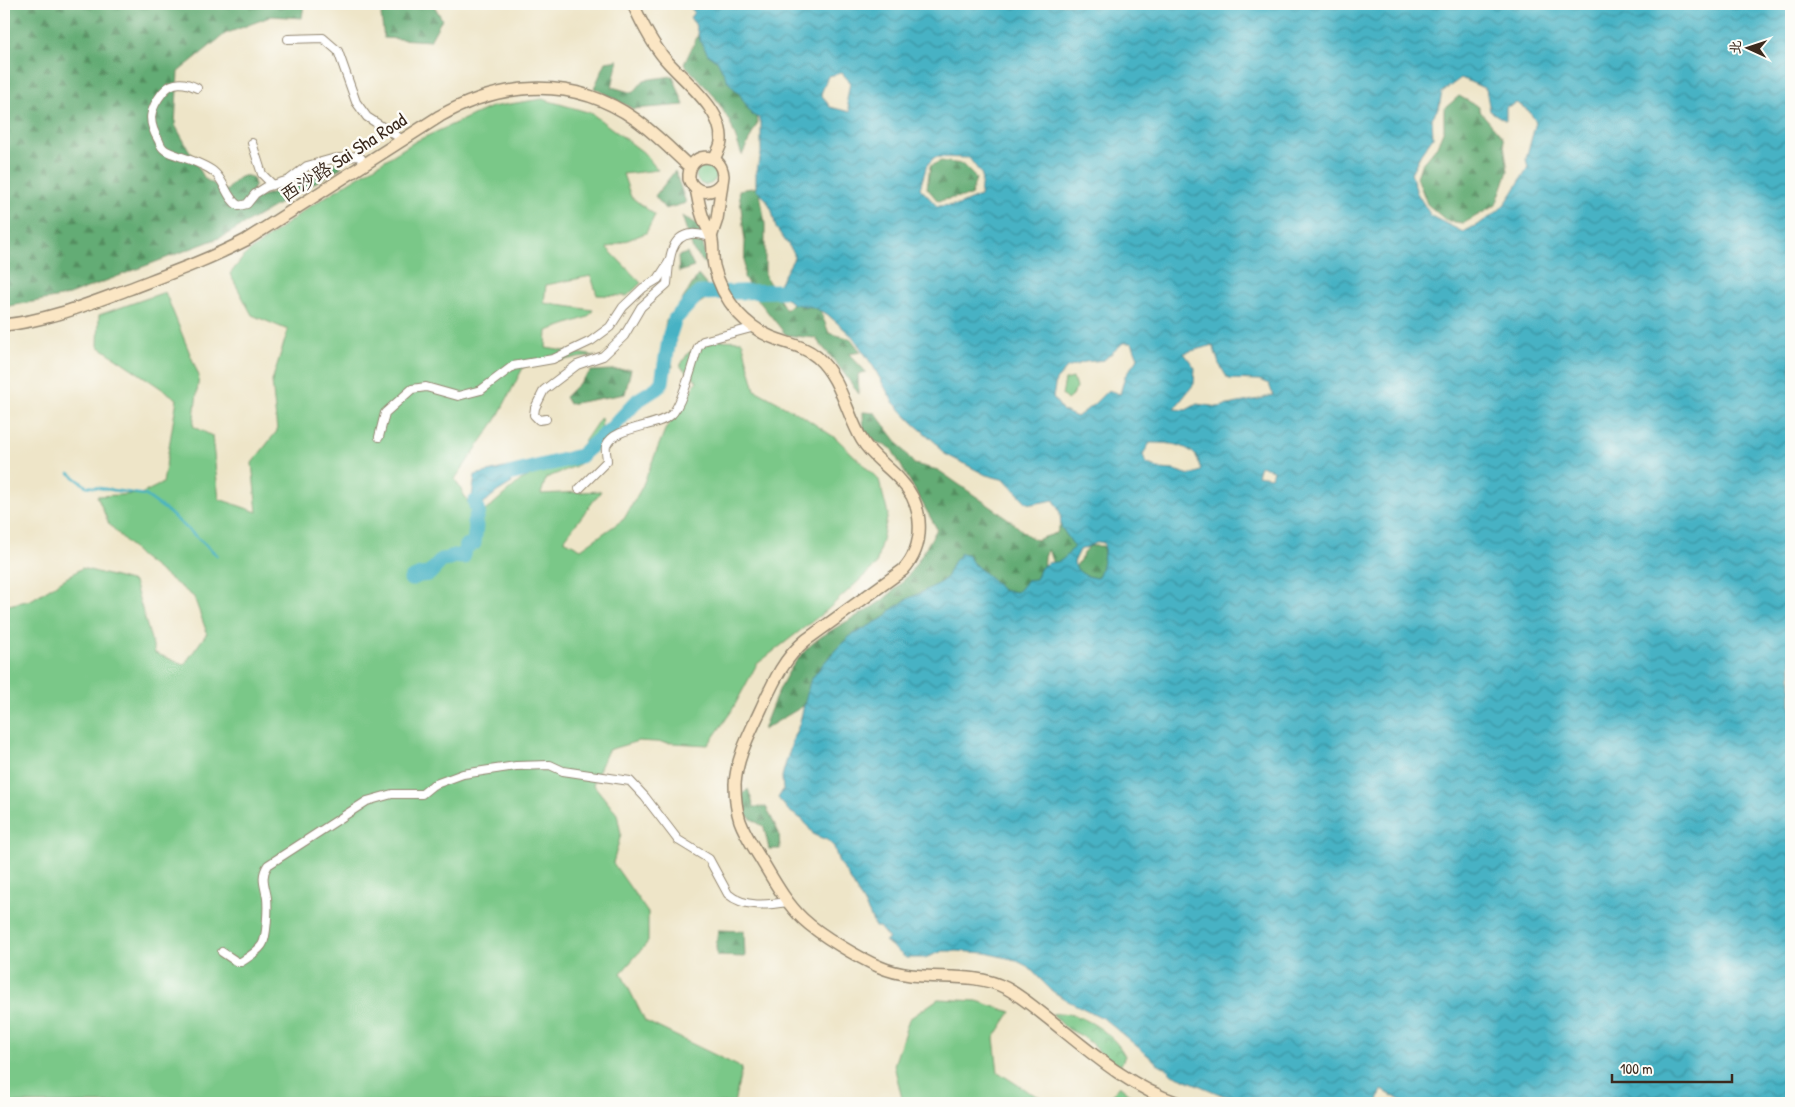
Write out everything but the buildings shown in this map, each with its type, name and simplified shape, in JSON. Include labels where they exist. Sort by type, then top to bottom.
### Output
[{"type":"main road","points":[[633,4],[652,40],[666,61],[708,104],[719,128],[721,142],[714,159]]},
{"type":"main road","name":"西沙路 Sai Sha Road","points":[[4,325],[70,310],[210,258],[246,240],[450,110],[479,98],[510,90],[533,88],[557,89],[591,97],[623,111],[656,135],[690,166]]},
{"type":"main road","points":[[711,237],[722,182],[722,169],[719,163],[707,157],[695,161],[690,166],[689,179],[696,189],[701,212],[711,237],[714,266],[724,292],[739,313],[755,327],[771,337],[806,350],[824,364],[834,378],[865,445],[911,494],[918,510],[920,523],[917,546],[909,563],[903,570],[806,640],[785,662],[740,757],[736,777],[736,808],[750,840],[788,902],[799,914],[813,927],[866,960],[886,970],[916,977],[981,979],[1007,989],[1122,1075],[1154,1094],[1178,1103]]},
{"type":"main road","points":[[696,189],[707,192],[713,191],[722,182]]},
{"type":"street","points":[[288,39],[323,38],[338,50],[356,102],[366,117],[403,140]]},
{"type":"street","points":[[198,88],[189,84],[173,84],[167,88],[157,100],[153,109],[151,125],[162,148],[215,172],[232,200],[239,206],[247,204],[260,190],[289,180],[307,166],[332,159],[359,156],[364,164]]},
{"type":"street","points":[[252,143],[262,174],[273,185]]},
{"type":"street","points":[[546,419],[539,420],[534,415],[535,408],[544,390],[577,365],[603,356],[624,336],[641,308],[667,284],[669,257],[678,240],[690,234],[711,237]]},
{"type":"street","points":[[379,437],[385,413],[412,389],[426,387],[458,396],[481,390],[514,366],[553,359],[591,342],[610,327],[623,307],[643,288],[658,279],[669,262]]},
{"type":"street","points":[[579,490],[607,461],[606,447],[612,437],[630,429],[662,420],[673,414],[683,393],[698,347],[703,341],[755,327]]},
{"type":"street","points":[[222,952],[237,962],[242,962],[259,949],[264,942],[267,899],[263,879],[264,871],[268,864],[367,801],[392,794],[422,794],[433,785],[463,774],[516,766],[550,766],[563,771],[630,781],[645,797],[678,840],[709,859],[728,894],[733,898],[752,904],[788,902]]},
{"type":"green space","points":[[4,4],[304,4],[302,18],[272,16],[225,34],[178,72],[175,125],[205,179],[227,191],[238,178],[249,176],[253,178],[255,185],[249,199],[283,190],[335,162],[342,167],[224,236],[66,296],[4,307]]},
{"type":"green space","points":[[388,4],[433,4],[442,19],[430,41],[384,38],[381,15]]},
{"type":"green space","points":[[698,35],[748,71],[758,122],[742,155],[730,122],[715,97],[684,64]]},
{"type":"green space","points":[[618,60],[612,87],[633,93],[644,80],[673,76],[684,105],[633,109],[594,88],[606,62]]},
{"type":"green space","points":[[1459,96],[1479,107],[1479,110],[1503,138],[1508,171],[1496,205],[1464,223],[1447,221],[1427,204],[1417,177],[1421,165],[1437,146],[1444,129],[1444,109]]},
{"type":"green space","points":[[542,99],[591,113],[643,152],[658,170],[623,174],[631,197],[655,215],[646,233],[607,248],[641,283],[627,296],[597,295],[591,276],[546,285],[544,303],[593,310],[588,317],[547,331],[546,348],[595,356],[525,364],[496,420],[455,479],[477,518],[521,480],[575,455],[601,417],[603,444],[576,466],[546,478],[541,494],[601,491],[564,540],[581,549],[624,519],[642,487],[665,430],[697,381],[680,366],[688,353],[715,340],[742,341],[755,390],[801,415],[837,439],[879,480],[888,514],[876,565],[827,610],[757,664],[731,712],[708,745],[638,741],[608,750],[593,784],[617,814],[621,834],[613,863],[648,913],[648,942],[621,973],[645,1021],[742,1068],[734,1103],[4,1103],[4,606],[31,600],[82,568],[134,582],[155,653],[184,665],[207,633],[194,597],[140,556],[109,524],[97,496],[141,494],[163,483],[177,399],[98,346],[99,315],[165,292],[199,376],[193,426],[212,436],[219,499],[257,512],[252,463],[277,431],[272,381],[288,330],[252,315],[230,274],[245,255],[306,209],[416,141],[491,107]]},
{"type":"green space","points":[[941,161],[962,164],[976,178],[971,196],[938,201],[927,188],[930,166]]},
{"type":"green space","points":[[702,165],[710,165],[716,171],[716,179],[710,185],[702,185],[696,179],[696,171]]},
{"type":"green space","points":[[675,171],[686,203],[665,209],[655,196]]},
{"type":"green space","points":[[759,187],[765,224],[765,276],[786,310],[792,303],[817,303],[829,333],[851,339],[861,352],[849,354],[866,372],[858,374],[859,394],[815,338],[786,335],[754,295],[744,277],[745,242],[739,190]]},
{"type":"green space","points":[[682,216],[701,226],[706,265],[693,250]]},
{"type":"green space","points":[[687,253],[694,267],[679,272],[678,256]]},
{"type":"green space","points":[[698,275],[714,294],[679,316],[670,354],[673,367],[658,368],[666,321]]},
{"type":"green space","points":[[631,369],[625,394],[569,404],[565,397],[591,371]]},
{"type":"green space","points":[[1073,378],[1076,388],[1073,395],[1067,400],[1062,395],[1065,380]]},
{"type":"green space","points":[[863,412],[875,413],[914,464],[938,470],[1010,520],[1027,535],[1036,540],[1057,533],[1069,513],[1083,538],[1071,571],[1058,579],[1048,549],[1044,556],[1043,576],[1018,600],[931,599],[805,705],[763,730],[785,679],[800,656],[821,637],[874,606],[898,587],[911,572],[937,529],[891,448],[864,437]]},
{"type":"green space","points":[[1089,546],[1103,546],[1107,575],[1092,581],[1074,569]]},
{"type":"green space","points":[[748,789],[754,807],[766,807],[779,833],[780,849],[769,849],[764,827],[747,816],[740,797]]},
{"type":"green space","points":[[718,930],[744,931],[745,957],[717,956]]},
{"type":"green space","points":[[938,999],[977,1001],[1011,1012],[994,1038],[998,1072],[1027,1091],[1053,1103],[903,1103],[894,1065],[909,1019]]},
{"type":"green space","points":[[1060,1013],[1079,1017],[1107,1033],[1125,1056],[1119,1069],[1108,1061],[1091,1043],[1066,1028],[1052,1014]]},
{"type":"green space","points":[[1119,1086],[1141,1103],[1120,1103],[1111,1096]]},
{"type":"water","points":[[687,4],[1791,4],[1791,1103],[1405,1103],[1382,1090],[1377,1103],[1260,1103],[1222,1095],[1172,1074],[1103,1018],[1052,991],[1027,966],[1015,960],[986,953],[955,951],[943,951],[925,958],[906,958],[885,941],[889,939],[879,927],[875,927],[869,913],[839,863],[834,847],[827,840],[814,835],[803,820],[789,811],[778,798],[783,790],[782,777],[799,725],[810,681],[838,647],[850,636],[885,617],[892,609],[909,598],[946,578],[953,562],[961,553],[967,554],[973,563],[1002,590],[1017,592],[1027,580],[1036,579],[1042,566],[1060,561],[1074,546],[1061,527],[1060,513],[1054,500],[1032,504],[1027,503],[1005,480],[986,475],[943,453],[936,443],[893,402],[873,366],[853,337],[827,314],[812,307],[793,304],[779,288],[780,282],[794,258],[794,253],[776,228],[772,211],[766,199],[756,190],[756,173],[761,154],[761,123],[759,118],[752,115],[740,95],[728,82],[717,60],[709,56],[700,41],[695,24],[690,18],[694,12]],"holes":[[[842,73],[850,82],[847,100],[850,112],[830,107],[821,94],[828,76]],[[1461,78],[1486,89],[1490,111],[1506,121],[1506,107],[1517,103],[1529,111],[1536,122],[1526,159],[1528,167],[1510,197],[1492,215],[1463,232],[1431,216],[1417,193],[1411,173],[1433,137],[1432,118],[1439,107],[1442,92]],[[935,157],[969,158],[982,175],[980,196],[958,205],[937,206],[920,188],[927,165]],[[1123,343],[1132,343],[1138,358],[1125,376],[1120,394],[1108,390],[1077,417],[1063,411],[1053,397],[1056,380],[1067,368],[1085,362],[1104,360]],[[1213,345],[1219,364],[1228,379],[1259,380],[1269,384],[1273,395],[1218,407],[1197,404],[1186,410],[1174,409],[1194,384],[1195,368],[1184,353]],[[1150,443],[1168,444],[1181,446],[1191,452],[1197,458],[1201,471],[1190,475],[1174,470],[1160,469],[1146,463],[1143,454]],[[1260,466],[1273,470],[1271,477],[1257,475]],[[1099,542],[1104,543],[1103,561],[1097,578],[1080,572],[1074,562],[1080,550]]]},
{"type":"water","points":[[508,467],[512,483],[497,492],[479,507],[471,504],[475,475]]},
{"type":"waterway","points":[[509,474],[580,456],[610,430],[638,400],[657,388],[662,382],[670,334],[675,319],[699,293],[783,291]]},
{"type":"waterway","points":[[69,473],[86,486],[145,495],[166,510],[217,555]]},
{"type":"waterway","points":[[411,579],[429,574],[442,560],[453,556],[463,557],[466,546],[474,543],[476,526],[474,522],[478,512],[475,502]]}]
